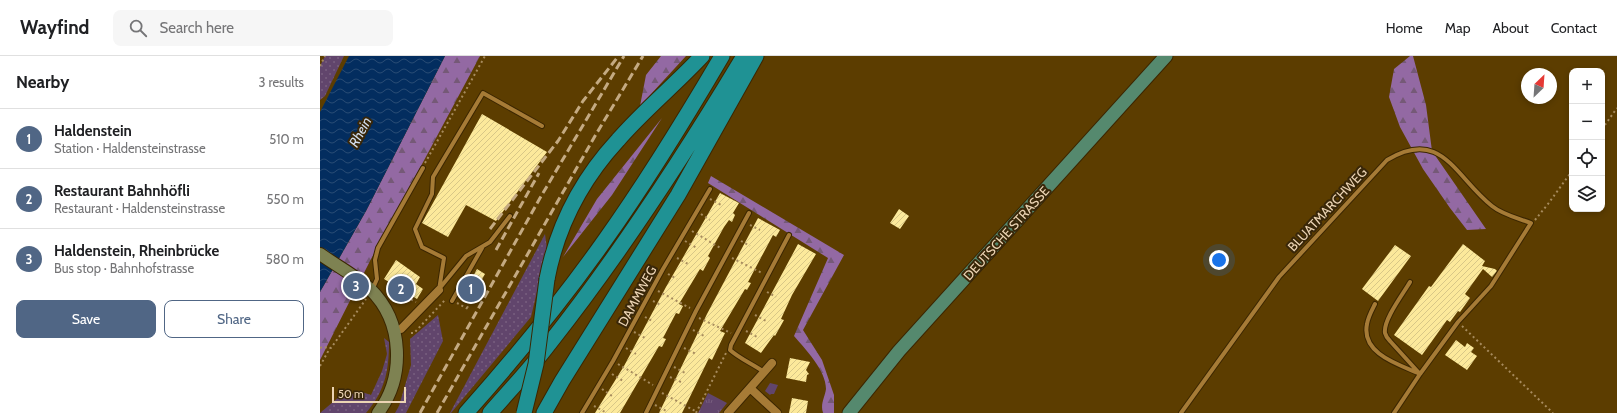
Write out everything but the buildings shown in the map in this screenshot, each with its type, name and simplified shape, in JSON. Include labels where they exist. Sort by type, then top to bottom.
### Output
[{"type":"highway","points":[[524,413],[536,364],[547,279],[553,253],[564,222],[592,172],[618,140],[702,56]]},
{"type":"highway","points":[[466,413],[529,340],[606,239],[678,129],[722,56]]},
{"type":"highway","points":[[490,413],[548,346],[617,253],[672,171],[744,56]]},
{"type":"highway","points":[[544,413],[562,381],[678,195],[756,56]]},
{"type":"main road","name":"DEUTSCHE STRASSE","points":[[849,413],[899,351],[1166,56]]},
{"type":"street","points":[[320,254],[362,282],[372,291],[382,303],[389,317],[394,331],[398,354],[398,366],[390,393],[378,413]]},
{"type":"street","points":[[394,331],[401,329],[438,290]]},
{"type":"street","points":[[728,413],[772,363]]},
{"type":"street","points":[[750,388],[777,413]]},
{"type":"lane","points":[[438,290],[444,258],[422,247],[415,229],[432,194],[433,177],[483,93],[542,126]]},
{"type":"lane","name":"BLUATMARCHWEG","points":[[1181,413],[1278,277],[1377,170],[1387,160],[1399,153],[1409,149],[1422,148],[1434,151],[1444,158],[1491,206],[1531,223]]},
{"type":"lane","points":[[372,291],[378,279],[375,260],[378,248],[423,168]]},
{"type":"lane","name":"DAMMWEG","points":[[582,413],[613,361],[671,254],[710,189]]},
{"type":"lane","points":[[646,413],[695,313],[748,213]]},
{"type":"lane","points":[[438,290],[466,256],[490,242],[510,216]]},
{"type":"lane","points":[[1394,413],[1458,322],[1491,286],[1531,223]]},
{"type":"lane","points":[[764,372],[730,350],[731,345],[789,235]]},
{"type":"lane","points":[[452,300],[482,247]]},
{"type":"lane","points":[[1410,282],[1392,312],[1385,331],[1386,336],[1390,341],[1420,374]]},
{"type":"lane","points":[[1375,304],[1366,324],[1368,340],[1372,347],[1387,359],[1420,374]]},
{"type":"path","points":[[320,66],[325,56]]},
{"type":"path","points":[[423,168],[485,56]]},
{"type":"path","points":[[1605,125],[1617,108]]},
{"type":"path","points":[[1531,223],[1548,204],[1569,175]]},
{"type":"path","points":[[706,196],[721,205]]},
{"type":"path","points":[[744,221],[760,230]]},
{"type":"path","points":[[687,228],[726,253],[767,276]]},
{"type":"path","points":[[681,238],[697,248]]},
{"type":"path","points":[[735,238],[750,246]]},
{"type":"path","points":[[671,254],[688,264]]},
{"type":"path","points":[[662,270],[678,279]]},
{"type":"path","points":[[652,288],[736,336]]},
{"type":"path","points":[[760,289],[776,297]]},
{"type":"path","points":[[320,366],[330,348],[372,291]]},
{"type":"path","points":[[411,333],[414,333],[447,298],[468,309],[475,294],[482,298]]},
{"type":"path","points":[[390,301],[404,296],[419,304]]},
{"type":"path","points":[[748,312],[766,321]]},
{"type":"path","points":[[638,314],[654,322]]},
{"type":"path","points":[[1458,322],[1553,413]]},
{"type":"path","points":[[688,328],[704,336]]},
{"type":"path","points":[[740,328],[757,337]]},
{"type":"path","points":[[630,330],[645,338]]},
{"type":"path","points":[[621,346],[636,354]]},
{"type":"path","points":[[679,346],[696,354]]},
{"type":"path","points":[[320,348],[330,348]]},
{"type":"path","points":[[613,361],[658,390],[697,412],[723,357],[730,350]]},
{"type":"path","points":[[670,365],[685,373]]},
{"type":"path","points":[[607,371],[623,381]]},
{"type":"path","points":[[665,375],[681,382]]},
{"type":"path","points":[[598,387],[612,396]]},
{"type":"path","points":[[588,402],[605,412]]},
{"type":"path","points":[[651,403],[668,412]]},
{"type":"green space","points":[[325,56],[344,56],[325,96],[320,100],[320,66]]},
{"type":"green space","points":[[445,56],[480,56],[370,261],[320,360],[320,292],[366,211]]},
{"type":"green space","points":[[661,56],[686,56],[640,106],[646,75]]},
{"type":"green space","points":[[1410,56],[1413,56],[1426,105],[1432,151],[1486,229],[1467,230],[1423,169],[1400,127],[1389,97],[1394,69]]},
{"type":"green space","points":[[662,118],[612,195],[563,257],[597,199]]},
{"type":"green space","points":[[711,176],[844,255],[803,330],[822,360],[834,395],[834,413],[823,413],[822,404],[826,389],[823,375],[809,353],[794,336],[828,258],[708,183]]},
{"type":"green space","points":[[545,234],[547,249],[531,317],[450,413]]},
{"type":"green space","points":[[438,315],[443,341],[406,413],[395,413],[399,406],[411,365],[410,339]]},
{"type":"green space","points":[[384,338],[389,342],[385,380],[378,397],[366,413],[320,413],[340,396],[362,392],[371,395],[382,371],[387,354]]},
{"type":"green space","points":[[770,383],[778,385],[774,394],[770,395],[765,391]]},
{"type":"green space","points":[[708,393],[727,403],[719,413],[698,413]]},
{"type":"water","name":"Rhein","points":[[349,56],[445,56],[366,211],[320,292],[320,112]]},
{"type":"railway","points":[[420,413],[540,198],[624,56]]},
{"type":"railway","points":[[437,413],[595,136],[643,56]]},
{"type":"railway","points":[[490,229],[558,141],[583,101],[617,58]]},
{"type":"railway","points":[[496,250],[539,173]]},
{"type":"place","name":"Haldenstein, Rheinbrücke","points":[[356,286]]},
{"type":"place","name":"Restaurant Bahnhöfli","points":[[401,289]]},
{"type":"place","name":"Haldenstein","points":[[471,289]]}]
